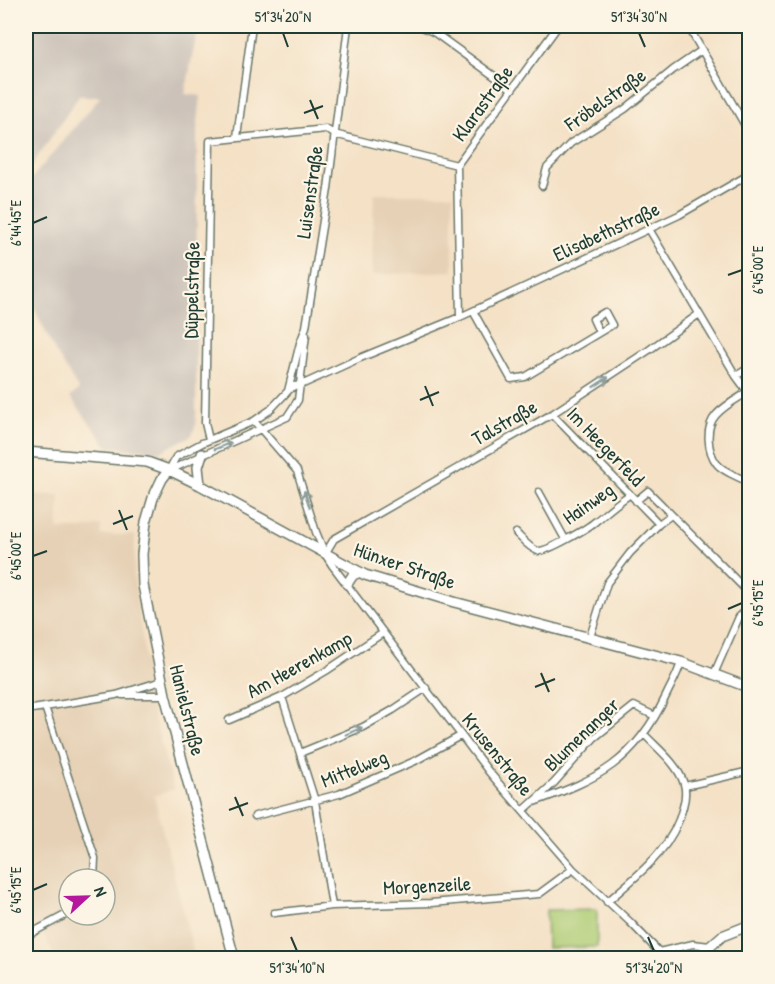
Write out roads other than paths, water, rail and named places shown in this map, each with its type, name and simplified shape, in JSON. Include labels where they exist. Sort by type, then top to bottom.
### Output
[{"type":"main road","name":"Hünxer Straße","points":[[26,452],[147,462],[200,485],[360,572],[454,602],[681,662],[750,688]]},
{"type":"main road","points":[[200,485],[198,467],[202,454]]},
{"type":"main road","name":"Hanielstraße","points":[[169,470],[162,479],[146,522],[142,554],[143,585],[165,695],[234,958]]},
{"type":"main road","points":[[347,584],[353,575],[360,572]]},
{"type":"main road","points":[[697,958],[722,936],[750,925]]},
{"type":"street","points":[[252,26],[237,137],[326,129],[334,134],[458,165]]},
{"type":"street","name":"Luisenstraße","points":[[169,470],[202,454],[261,431],[287,417],[298,400],[348,26]]},
{"type":"street","points":[[420,26],[435,33],[512,89]]},
{"type":"street","points":[[435,33],[442,26]]},
{"type":"street","name":"Klarastraße","points":[[460,317],[458,165],[558,26]]},
{"type":"street","points":[[705,26],[690,29],[750,134]]},
{"type":"street","name":"Fröbelstraße","points":[[542,186],[547,168],[571,143],[625,109],[702,50]]},
{"type":"street","name":"Düppelstraße","points":[[209,440],[205,423],[210,141],[237,137]]},
{"type":"street","name":"Elisabethstraße","points":[[301,385],[460,317],[679,215],[750,174]]},
{"type":"street","points":[[649,229],[749,394],[727,404],[714,417],[708,433],[710,449],[717,464],[742,479]]},
{"type":"street","points":[[473,311],[512,379],[525,377],[599,332]]},
{"type":"street","name":"Talstraße","points":[[334,538],[552,414],[699,314]]},
{"type":"street","name":"Luisenstraße","points":[[288,391],[306,327]]},
{"type":"street","points":[[736,376],[750,367]]},
{"type":"street","points":[[169,470],[176,457],[254,421],[270,410],[294,386],[301,385]]},
{"type":"street","name":"Im Heegerfeld","points":[[552,414],[659,524]]},
{"type":"street","points":[[254,421],[297,471],[325,554]]},
{"type":"street","name":"Im Heegerfeld","points":[[636,501],[648,491],[750,594]]},
{"type":"street","name":"Hainweg","points":[[538,492],[565,539]]},
{"type":"street","name":"Hainweg","points":[[516,533],[533,549],[540,551],[550,549],[595,523],[609,509],[629,495]]},
{"type":"street","points":[[590,637],[607,583],[630,553],[671,515]]},
{"type":"street","points":[[316,532],[327,538],[334,538],[325,554]]},
{"type":"street","name":"Krusenstraße","points":[[325,554],[460,736],[523,811],[573,868],[665,958]]},
{"type":"street","points":[[714,674],[740,617],[750,607]]},
{"type":"street","name":"Am Heerenkamp","points":[[230,720],[282,697],[383,633]]},
{"type":"street","name":"Blumenanger","points":[[534,802],[593,778],[620,761],[644,734],[656,716],[681,662]]},
{"type":"street","points":[[26,710],[116,695],[162,681]]},
{"type":"street","name":"Mittelweg","points":[[300,753],[363,727],[426,688]]},
{"type":"street","points":[[116,695],[165,695]]},
{"type":"street","points":[[282,697],[315,801],[332,906]]},
{"type":"street","name":"Blumenanger","points":[[523,811],[594,738],[634,706],[656,716]]},
{"type":"street","points":[[45,707],[94,858],[94,867]]},
{"type":"street","points":[[608,902],[652,864],[669,841],[680,819],[685,800],[685,786],[678,771],[644,734]]},
{"type":"street","name":"Mittelweg","points":[[255,816],[339,794],[415,761],[460,736]]},
{"type":"street","points":[[685,786],[750,771]]},
{"type":"street","name":"Morgenzeile","points":[[274,913],[332,906],[431,903],[539,894],[573,868]]},
{"type":"street","points":[[26,936],[57,919]]},
{"type":"street","points":[[659,952],[693,944],[710,946]]}]
